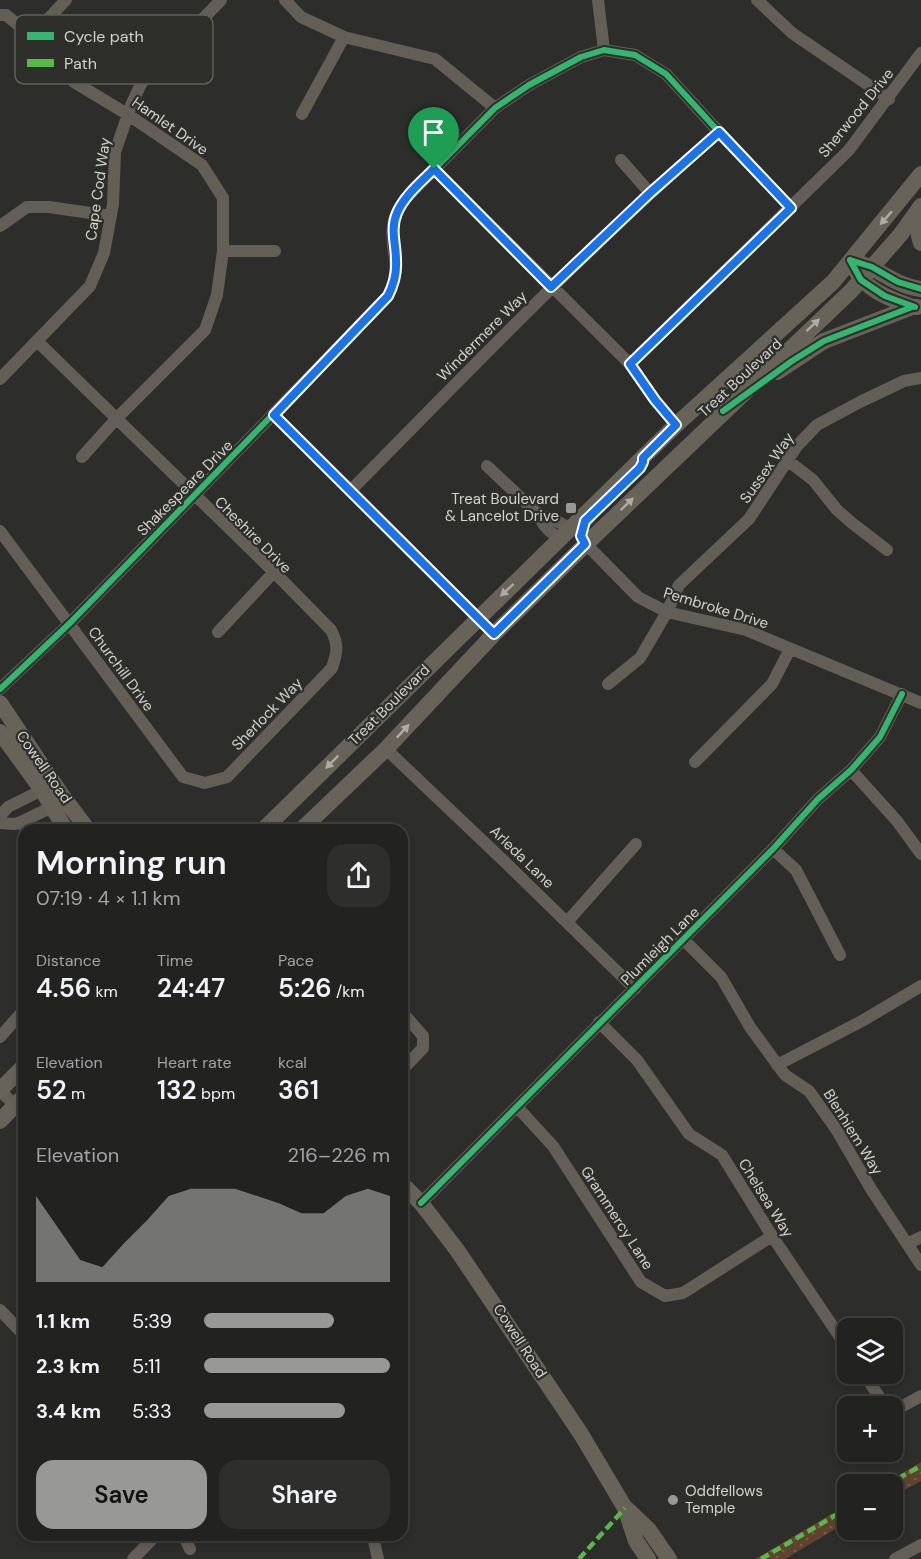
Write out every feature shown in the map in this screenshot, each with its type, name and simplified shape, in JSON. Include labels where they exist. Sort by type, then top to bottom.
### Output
[{"type":"main road","name":"Treat Boulevard","points":[[269,824],[676,425],[833,282],[921,174]]},
{"type":"main road","name":"Treat Boulevard","points":[[307,824],[386,749],[494,634],[585,544],[866,273],[901,234],[921,206]]},
{"type":"main road","points":[[921,213],[919,237],[921,243]]},
{"type":"main road","points":[[850,260],[866,273],[885,296],[917,307]]},
{"type":"main road","points":[[866,273],[921,289]]},
{"type":"main road","points":[[723,411],[824,341],[917,307]]},
{"type":"main road","name":"Cowell Road","points":[[0,703],[56,801],[64,824]]},
{"type":"main road","name":"Cowell Road","points":[[0,732],[42,790],[81,824]]},
{"type":"main road","points":[[0,1090],[18,1072]]},
{"type":"main road","points":[[0,1121],[18,1107]]},
{"type":"main road","name":"Cowell Road","points":[[408,1190],[454,1244],[593,1453],[626,1508],[636,1541],[648,1559]]},
{"type":"main road","name":"Cowell Road","points":[[626,1508],[649,1530],[669,1559]]},
{"type":"street","points":[[52,15],[66,0]]},
{"type":"street","name":"Cape Cod Way","points":[[207,15],[221,0]]},
{"type":"street","points":[[285,0],[301,17],[344,37],[435,59],[495,108]]},
{"type":"street","points":[[598,0],[604,50]]},
{"type":"street","points":[[757,0],[792,33],[889,99]]},
{"type":"street","name":"Hamlet Drive","points":[[0,15],[6,15],[15,22]]},
{"type":"street","points":[[302,114],[344,37]]},
{"type":"street","name":"Shakespeare Drive","points":[[0,689],[70,623],[388,296],[395,282],[393,226],[396,213],[405,199],[495,108],[529,85],[581,57],[604,50],[635,55],[666,74],[791,208]]},
{"type":"street","name":"Sherwood Drive","points":[[630,364],[849,150],[921,53]]},
{"type":"street","name":"Hamlet Drive","points":[[77,84],[127,114],[202,165],[223,198],[223,251],[217,295],[204,330],[117,418],[82,458]]},
{"type":"street","name":"Cape Cod Way","points":[[0,379],[90,286],[104,253],[111,216],[116,152],[127,114],[141,84]]},
{"type":"street","name":"Windermere Way","points":[[350,491],[551,287],[650,193],[719,132]]},
{"type":"street","points":[[621,160],[650,193]]},
{"type":"street","points":[[434,169],[630,364],[676,425]]},
{"type":"street","points":[[0,226],[27,207],[49,207],[111,216]]},
{"type":"street","points":[[223,251],[275,251]]},
{"type":"street","name":"Cheshire Drive","points":[[38,342],[331,630],[338,651]]},
{"type":"street","name":"Sussex Way","points":[[608,684],[640,658],[667,612],[679,585],[749,519],[797,446],[817,425],[904,381],[921,378]]},
{"type":"street","points":[[274,415],[494,634]]},
{"type":"street","points":[[539,560],[547,560],[567,543],[585,544],[581,536],[585,521],[640,468],[643,458]]},
{"type":"street","points":[[787,460],[813,480],[837,510],[887,550]]},
{"type":"street","points":[[487,466],[540,516],[553,519],[566,534]]},
{"type":"street","name":"Churchill Drive","points":[[0,531],[183,777],[205,783]]},
{"type":"street","name":"Pembroke Drive","points":[[585,544],[638,597],[667,612],[746,630],[921,702]]},
{"type":"street","points":[[218,632],[274,572]]},
{"type":"street","points":[[695,762],[772,684],[789,649]]},
{"type":"street","name":"Sherlock Way","points":[[205,783],[227,777],[332,668],[338,651]]},
{"type":"street","name":"Plumleigh Lane","points":[[421,1203],[773,849],[818,799],[851,770],[880,737],[902,694]]},
{"type":"street","name":"Arleda Lane","points":[[386,749],[635,989]]},
{"type":"street","points":[[851,770],[897,820],[921,854]]},
{"type":"street","points":[[0,816],[8,807],[42,790]]},
{"type":"street","points":[[26,824],[56,801]]},
{"type":"street","points":[[0,823],[18,825]]},
{"type":"street","points":[[567,922],[636,844]]},
{"type":"street","points":[[773,849],[796,870],[840,955]]},
{"type":"street","name":"Blenhiem Way","points":[[683,939],[721,977],[750,1027],[785,1075],[809,1091],[836,1129],[871,1190],[921,1265]]},
{"type":"street","points":[[777,1065],[862,1021],[921,986]]},
{"type":"street","points":[[0,1037],[18,1017]]},
{"type":"street","points":[[408,1019],[423,1036],[423,1048],[408,1064]]},
{"type":"street","name":"Chelsea Way","points":[[599,1022],[637,1060],[689,1134],[722,1155],[772,1236],[837,1333]]},
{"type":"street","points":[[0,1090],[18,1103]]},
{"type":"street","name":"Grammercy Lane","points":[[518,1108],[553,1146],[641,1282],[665,1296],[683,1293],[772,1236]]},
{"type":"street","points":[[907,1244],[921,1237]]},
{"type":"street","points":[[0,1310],[18,1329]]},
{"type":"street","points":[[903,1406],[921,1396]]},
{"type":"street","points":[[133,1559],[150,1541]]},
{"type":"street","points":[[186,1541],[190,1550]]},
{"type":"street","points":[[374,1541],[378,1559]]},
{"type":"street","points":[[895,1559],[921,1545]]},
{"type":"shaded area","points":[[921,1462],[921,1481],[903,1491],[903,1474],[901,1474]]},
{"type":"shaded area","points":[[837,1511],[837,1528],[785,1559],[755,1559]]},
{"type":"marked path","points":[[903,1476],[921,1466]]},
{"type":"marked path","points":[[579,1559],[625,1508]]},
{"type":"marked path","points":[[761,1559],[837,1514]]},
{"type":"cycle path","points":[[0,689],[70,623],[388,296],[396,268],[392,235],[394,221],[405,199],[495,108],[529,85],[581,57],[604,50],[635,55],[666,74],[791,208]]},
{"type":"cycle path","points":[[850,260],[861,280],[885,296],[915,307]]},
{"type":"cycle path","points":[[850,260],[872,267],[898,282],[921,289]]},
{"type":"cycle path","points":[[723,411],[824,341],[912,307]]},
{"type":"cycle path","points":[[421,1203],[773,849],[818,799],[851,770],[880,737],[902,694]]},
{"type":"place","name":"Treat Boulevard & Lancelot Drive","points":[[571,508]]},
{"type":"place","name":"Oddfellows Temple","points":[[673,1500]]},
{"type":"route","points":[[719,132],[791,208],[630,364],[676,425],[643,458],[642,466],[585,521],[581,536],[585,544],[494,634],[274,415],[388,296],[395,282],[393,226],[396,213],[405,199],[434,169],[551,287],[650,193],[719,132]]}]
